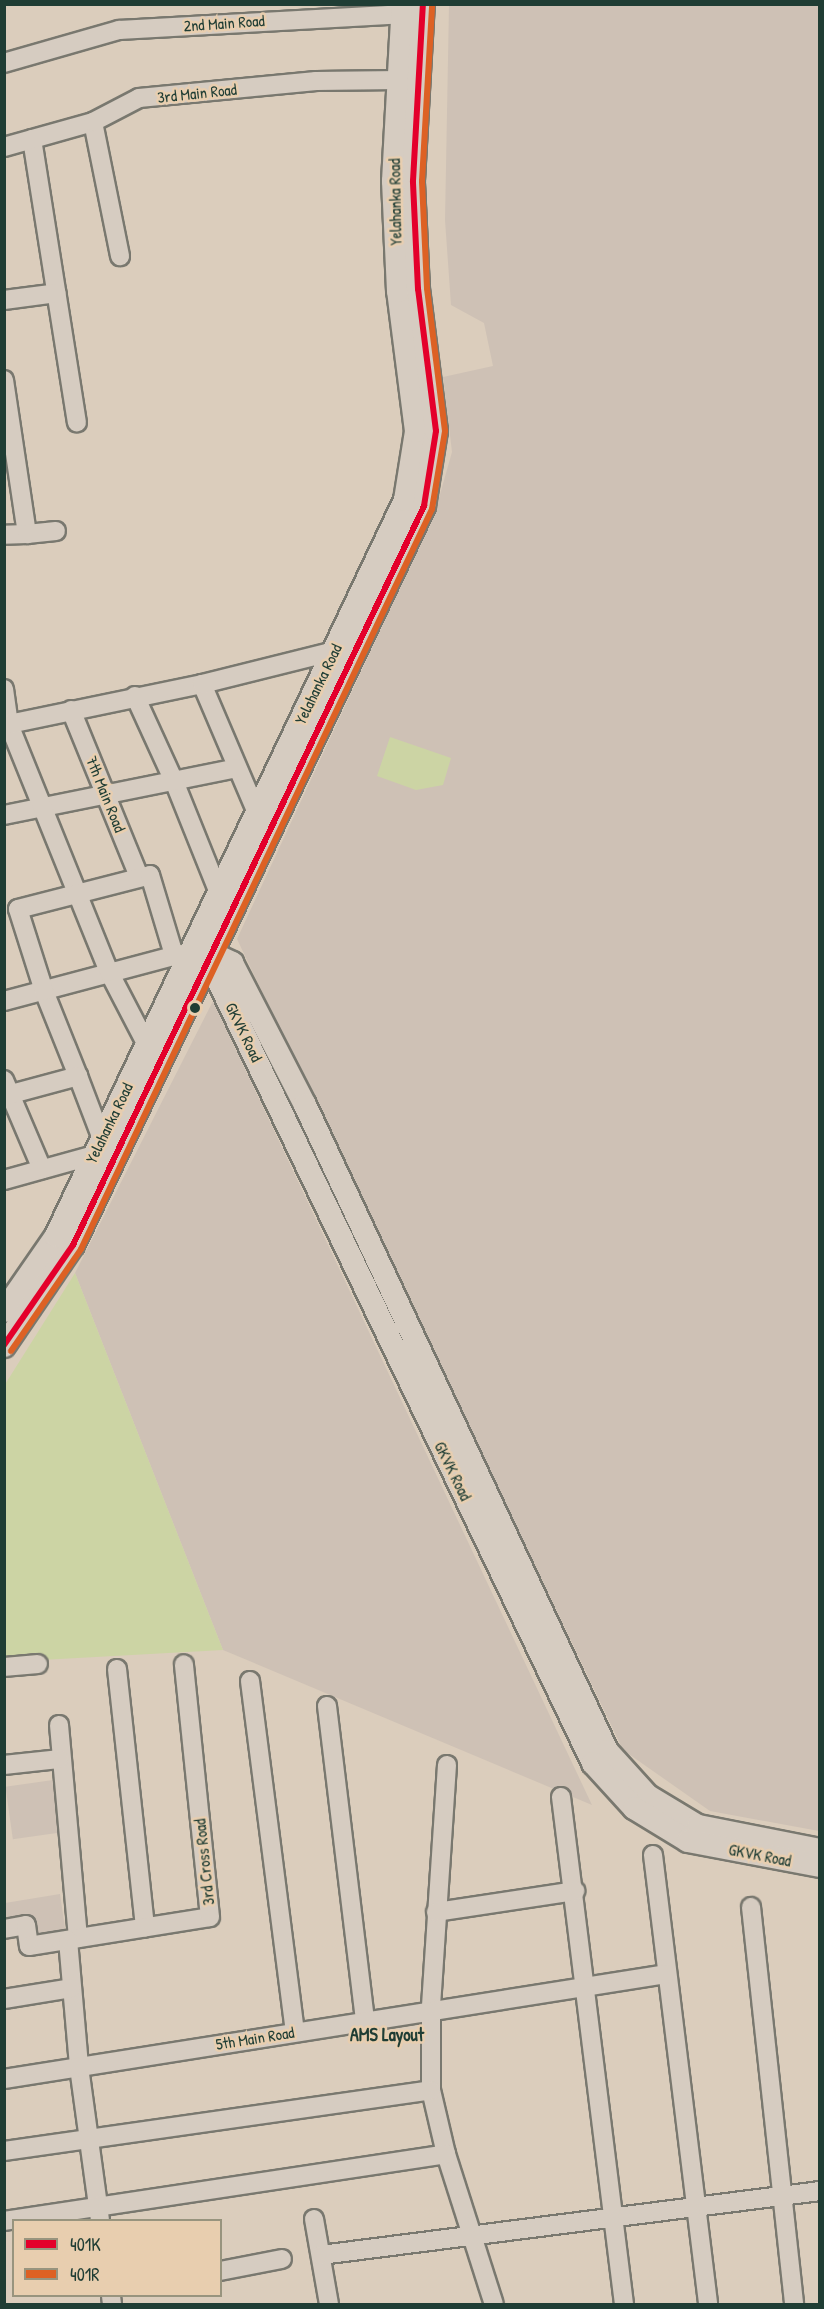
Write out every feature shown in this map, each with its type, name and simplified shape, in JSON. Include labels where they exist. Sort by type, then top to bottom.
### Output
[{"type":"main road","name":"Yelahanka Road","points":[[4,1311],[56,1236],[147,1045],[424,506],[436,431],[418,289],[413,181],[423,4]]},
{"type":"main road","name":"Yelahanka Road","points":[[4,1346],[73,1245],[219,893],[405,500],[416,431],[398,291],[393,181],[403,9]]},
{"type":"main road","name":"GKVK Road","points":[[193,955],[232,963],[305,1105],[607,1751],[648,1796],[698,1826],[819,1850]]},
{"type":"main road","name":"GKVK Road","points":[[193,955],[219,982],[593,1763],[634,1808],[688,1841],[819,1866]]},
{"type":"street","name":"2nd Main Road","points":[[4,63],[119,30],[403,9]]},
{"type":"street","name":"3rd Main Road","points":[[4,147],[93,122],[139,98],[316,81],[399,80]]},
{"type":"street","points":[[93,122],[120,256]]},
{"type":"street","points":[[32,139],[77,422]]},
{"type":"street","points":[[4,300],[57,293]]},
{"type":"street","points":[[4,380],[27,534]]},
{"type":"street","points":[[4,535],[56,531]]},
{"type":"street","points":[[7,724],[202,684],[334,651]]},
{"type":"street","points":[[202,684],[257,813]]},
{"type":"street","points":[[4,689],[7,724],[44,809],[109,972],[147,1045]]},
{"type":"street","points":[[135,696],[174,781],[219,893]]},
{"type":"street","name":"7th Main Road","points":[[71,711],[108,796],[139,877]]},
{"type":"street","points":[[4,815],[44,809],[237,768]]},
{"type":"street","points":[[4,1001],[44,992],[109,972],[193,955],[150,875],[11,911],[44,992],[78,1076],[98,1147],[42,1169],[4,1180]]},
{"type":"street","points":[[42,1169],[6,1090],[78,1076]]},
{"type":"street","points":[[4,1667],[38,1664]]},
{"type":"street","name":"3rd Cross Road","points":[[4,1929],[26,1925],[29,1946],[210,1917],[184,1664]]},
{"type":"street","points":[[117,1669],[146,1926]]},
{"type":"street","points":[[250,1681],[295,2031]]},
{"type":"street","points":[[327,1706],[365,2019]]},
{"type":"street","points":[[59,1725],[59,1759],[73,1939],[71,1988],[99,2214]]},
{"type":"street","points":[[4,1765],[59,1759]]},
{"type":"street","points":[[447,1765],[431,2008],[431,2090],[446,2154],[494,2304]]},
{"type":"street","points":[[561,1797],[575,1891],[612,2219],[624,2304]]},
{"type":"street","points":[[652,1855],[708,2304]]},
{"type":"street","points":[[436,1912],[575,1891]]},
{"type":"street","points":[[751,1907],[794,2304]]},
{"type":"street","name":"5th Main Road","points":[[4,2079],[431,2008],[666,1974]]},
{"type":"street","points":[[4,1999],[71,1988]]},
{"type":"street","points":[[4,2151],[431,2090]]},
{"type":"street","points":[[31,2219],[99,2214],[446,2154]]},
{"type":"street","points":[[321,2256],[819,2191]]},
{"type":"street","points":[[314,2219],[329,2304]]},
{"type":"street","points":[[222,2271],[282,2259]]},
{"type":"shaded area","points":[[449,5],[819,5],[819,1831],[710,1811],[623,1750],[237,939],[435,512],[452,452],[443,377],[493,366],[484,323],[451,305],[445,220]]},
{"type":"shaded area","points":[[213,1001],[592,1805],[223,1650],[75,1273]]},
{"type":"shaded area","points":[[53,1780],[60,1832],[13,1839],[5,1787]]},
{"type":"shaded area","points":[[60,1894],[66,1935],[37,1940],[34,1920],[5,1925],[5,1903]]},
{"type":"green space","points":[[390,737],[451,758],[443,785],[416,790],[377,776]]},
{"type":"green space","points":[[75,1273],[223,1650],[5,1662],[4,1386]]},
{"type":"transit line","name":"401K","points":[[4,1345],[73,1245],[424,506],[436,431],[418,289],[413,181],[423,4]]},
{"type":"transit line","name":"401R","points":[[11,1351],[81,1249],[432,509],[445,431],[427,288],[422,181],[432,5]]},
{"type":"district","name":"AMS Layout","points":[[387,2035]]}]
